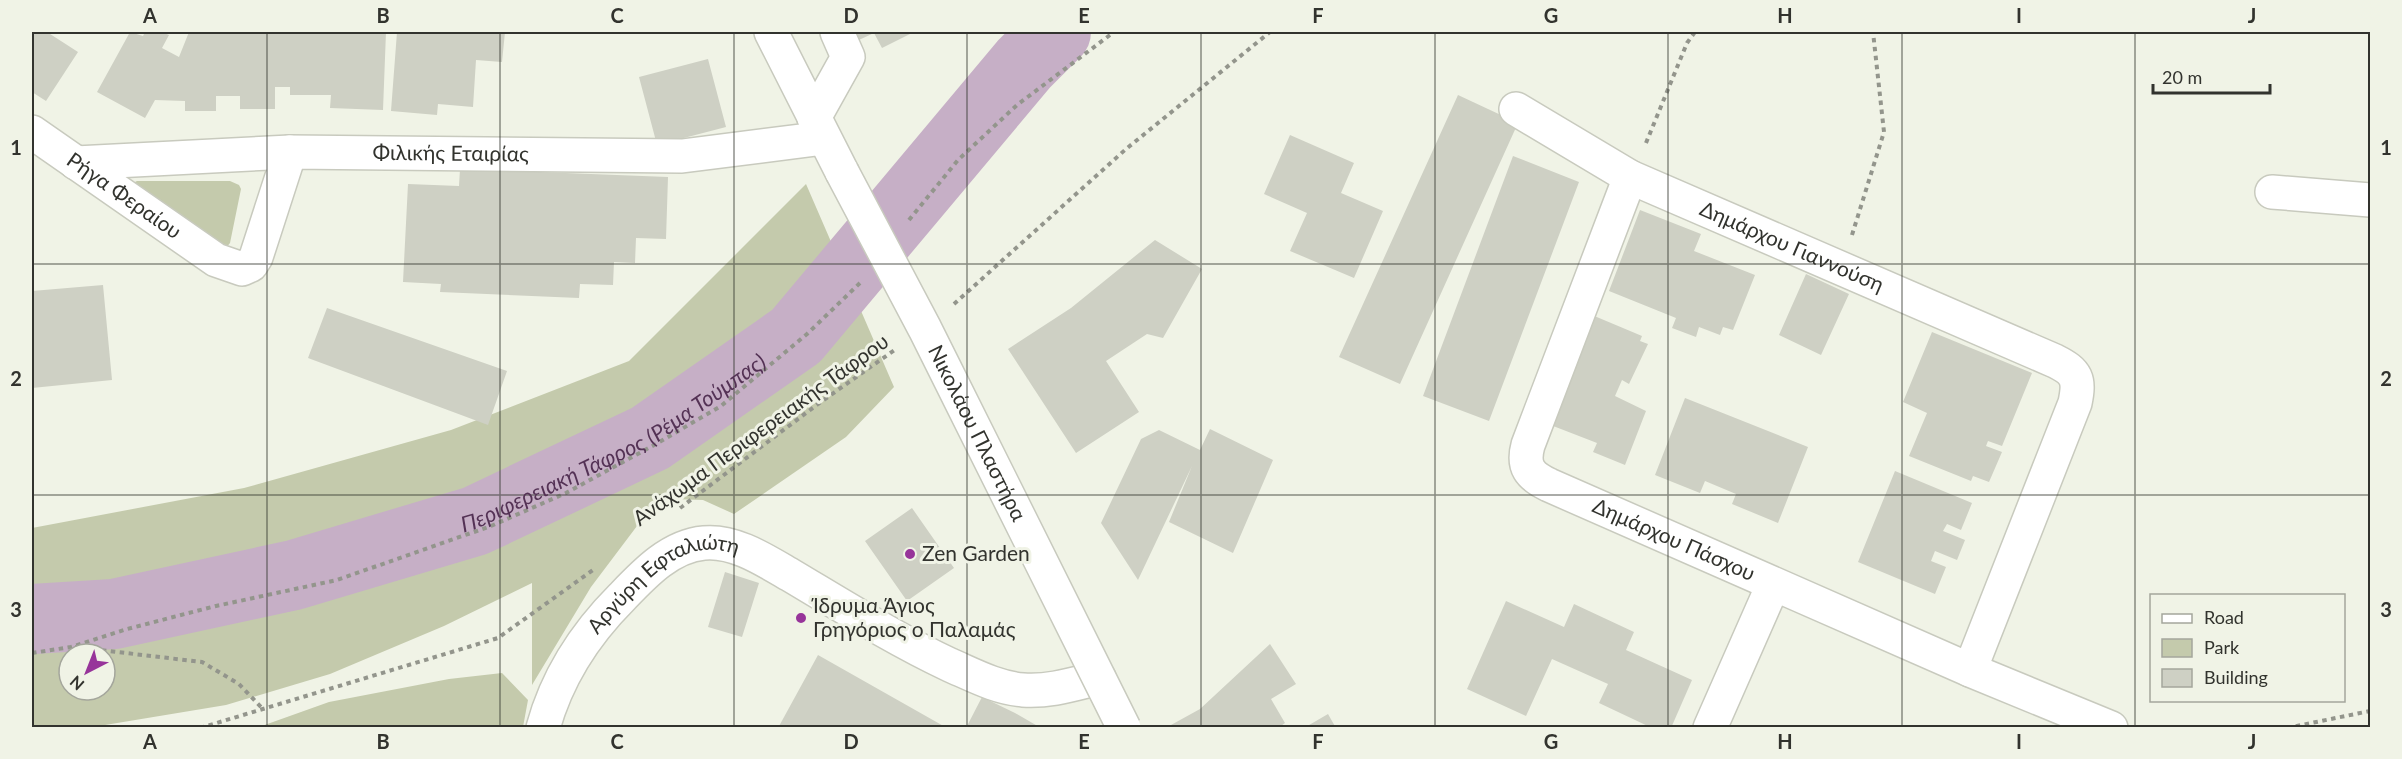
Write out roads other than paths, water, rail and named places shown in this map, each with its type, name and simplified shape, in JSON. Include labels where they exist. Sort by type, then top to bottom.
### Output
[{"type":"street","name":"Νικολάου Πλαστήρα","points":[[771,32],[925,329],[1124,728]]},
{"type":"street","points":[[819,128],[848,57],[837,32]]},
{"type":"street","name":"Δημάρχου Γιαννούση","points":[[1516,109],[1630,177],[2055,361],[2073,372],[2077,380],[2075,403],[1970,670]]},
{"type":"street","name":"Φιλικής Εταιρίας","points":[[76,163],[290,152],[682,156],[819,128]]},
{"type":"street","name":"Ρήγα Φεραίου","points":[[32,132],[216,260],[242,269],[251,265],[256,257],[290,152]]},
{"type":"street","name":"Δημάρχου Πάσχου","points":[[1630,177],[1527,444],[1526,468],[1539,480],[1773,585],[2112,728]]},
{"type":"street","points":[[2272,192],[2370,200]]},
{"type":"street","name":"Αργύρη Εφταλιώτη","points":[[543,728],[550,703],[568,664],[613,606],[668,556],[704,543],[730,546],[757,557],[890,634],[983,680],[1010,689],[1038,690],[1057,689],[1099,678]]},
{"type":"street","points":[[1710,728],[1773,585]]},
{"type":"waterway","name":"Περιφερειακή Τάφρος (Ρέμα Τούμπας)","points":[[32,619],[114,614],[294,575],[475,521],[650,438],[796,336],[1024,64],[1056,32]]},
{"type":"place","name":"Zen Garden","points":[[910,554]]},
{"type":"place","name":"Ίδρυμα Άγιος Γρηγόριος ο Παλαμάς","points":[[801,618]]}]
